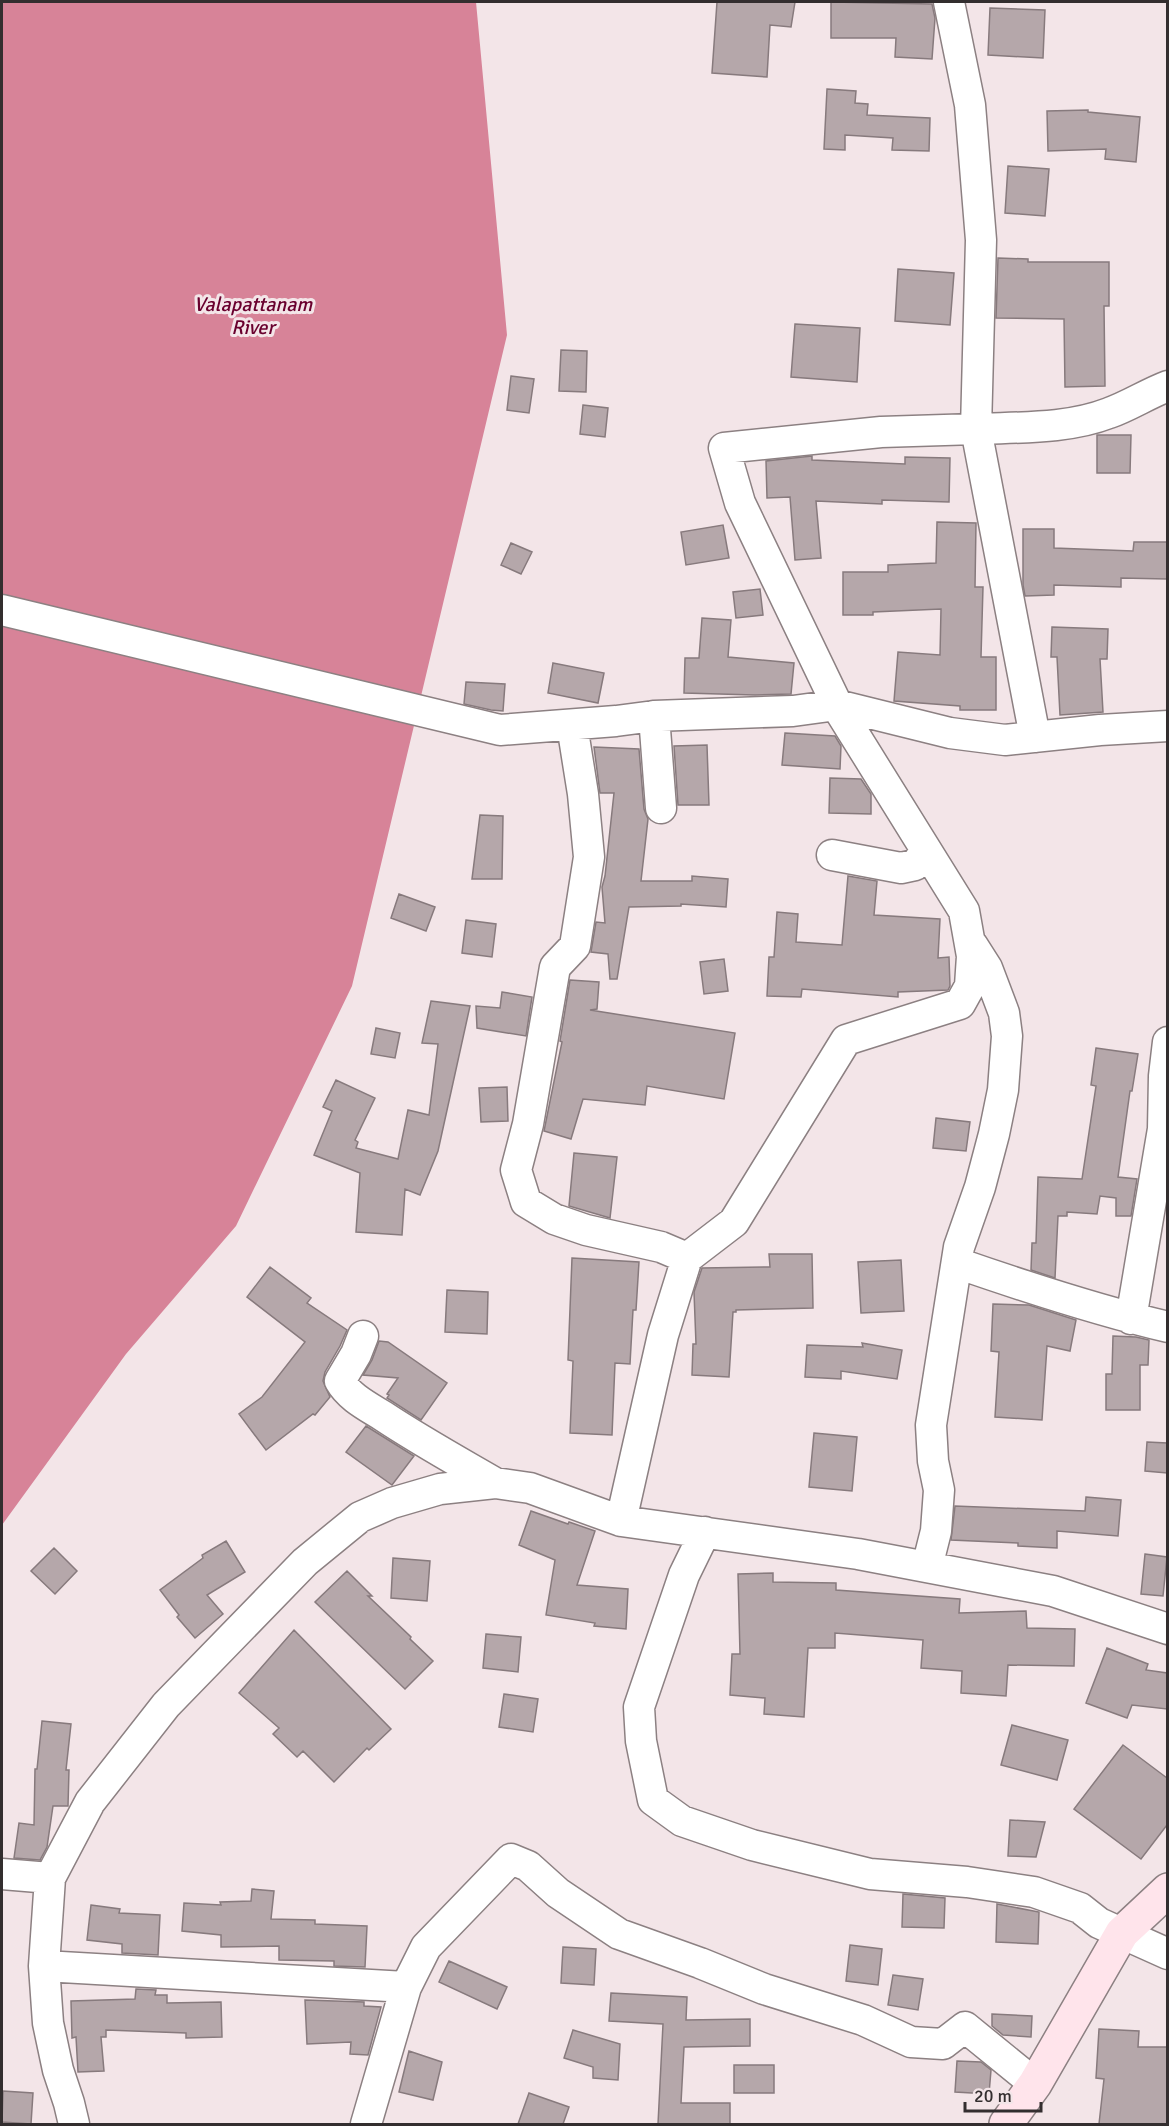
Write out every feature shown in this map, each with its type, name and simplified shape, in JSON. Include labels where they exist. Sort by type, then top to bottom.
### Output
[{"type":"main road","points":[[1006,2124],[1035,2084],[1122,1933],[1167,1890]]},
{"type":"street","points":[[949,2],[970,105],[981,240],[976,429],[1035,736]]},
{"type":"street","points":[[621,1521],[663,1335],[687,1258],[734,1222],[846,1040],[960,1004],[970,986],[972,956],[964,911],[837,705],[740,503],[724,448],[881,432],[1061,424],[1108,413],[1167,387]]},
{"type":"street","points":[[2,610],[500,730],[654,716],[793,711],[837,705],[950,733],[1005,740],[1167,726]]},
{"type":"street","points":[[654,716],[661,808]]},
{"type":"street","points":[[572,725],[583,794],[589,857],[574,946],[555,967],[528,1124],[516,1170],[526,1202],[554,1219],[586,1230],[661,1246],[687,1258]]},
{"type":"street","points":[[832,855],[901,868],[915,866],[921,858],[924,847]]},
{"type":"street","points":[[927,1567],[936,1531],[939,1490],[933,1461],[931,1425],[959,1247],[980,1187],[994,1134],[1003,1090],[1007,1036],[1004,1013],[996,991],[987,969],[969,940]]},
{"type":"street","points":[[1131,1319],[1162,1129],[1167,1042]]},
{"type":"street","points":[[957,1263],[1131,1319],[1167,1327]]},
{"type":"street","points":[[363,1336],[356,1354],[340,1381],[344,1389],[412,1435],[495,1483]]},
{"type":"street","points":[[74,2124],[58,2070],[48,2023],[44,1966],[50,1878],[90,1802],[159,1714],[305,1562],[360,1518],[392,1503],[440,1489],[495,1483],[530,1488],[621,1521],[858,1554],[1053,1591],[1167,1629]]},
{"type":"street","points":[[705,1532],[684,1575],[639,1707],[641,1741],[653,1800],[682,1821],[752,1845],[870,1874],[967,1882],[1034,1892],[1080,1908],[1099,1923],[1167,1954]]},
{"type":"street","points":[[366,2124],[406,1987],[426,1947],[511,1859],[528,1866],[558,1893],[619,1934],[764,1989],[863,2020],[911,2042],[943,2044],[965,2027],[1035,2084]]},
{"type":"street","points":[[2,1874],[50,1878]]},
{"type":"street","points":[[44,1966],[406,1987]]},
{"type":"water","name":"Valapattanam River","points":[[2,2],[476,2],[507,335],[352,986],[236,1226],[126,1354],[2,1525]]},
{"type":"building","points":[[717,2],[795,2],[791,27],[770,25],[767,77],[712,73]]},
{"type":"building","points":[[831,2],[932,4],[935,18],[932,59],[895,57],[896,38],[831,38]]},
{"type":"building","points":[[990,8],[1045,10],[1043,58],[988,55]]},
{"type":"building","points":[[827,89],[856,91],[855,103],[868,104],[867,115],[930,118],[929,151],[892,150],[893,138],[845,135],[845,150],[824,149]]},
{"type":"building","points":[[1088,110],[1088,112],[1140,117],[1136,162],[1105,159],[1106,149],[1048,151],[1047,111]]},
{"type":"building","points":[[1008,166],[1049,169],[1045,216],[1005,213]]},
{"type":"building","points":[[998,258],[1028,259],[1028,262],[1109,262],[1109,306],[1104,306],[1105,386],[1065,387],[1064,319],[996,318]]},
{"type":"building","points":[[898,269],[954,273],[950,325],[895,321]]},
{"type":"building","points":[[795,324],[860,328],[857,382],[791,377]]},
{"type":"building","points":[[561,350],[587,351],[586,392],[559,391]]},
{"type":"building","points":[[511,376],[534,379],[529,413],[507,410]]},
{"type":"building","points":[[583,405],[608,408],[605,437],[580,434]]},
{"type":"building","points":[[1097,435],[1131,435],[1130,473],[1097,473]]},
{"type":"building","points":[[812,456],[812,460],[905,464],[905,457],[950,458],[949,502],[882,500],[882,504],[816,501],[821,558],[795,560],[790,497],[767,498],[766,461]]},
{"type":"building","points":[[937,522],[976,523],[975,587],[983,587],[981,657],[996,657],[996,710],[960,710],[960,706],[894,701],[898,652],[940,655],[941,609],[873,612],[873,615],[843,615],[843,572],[888,572],[888,565],[936,563]]},
{"type":"building","points":[[723,525],[729,558],[686,565],[681,532]]},
{"type":"building","points":[[1023,529],[1054,529],[1054,548],[1133,551],[1134,542],[1167,542],[1167,579],[1121,578],[1121,587],[1054,585],[1054,595],[1025,596]]},
{"type":"building","points":[[511,543],[532,552],[521,574],[501,565]]},
{"type":"building","points":[[760,589],[763,615],[736,618],[733,592]]},
{"type":"building","points":[[702,618],[731,620],[728,657],[794,663],[791,694],[684,693],[685,658],[699,658]]},
{"type":"building","points":[[1052,627],[1108,629],[1107,659],[1100,659],[1103,712],[1060,715],[1057,657],[1051,657]]},
{"type":"building","points":[[553,663],[604,673],[598,703],[548,693]]},
{"type":"building","points":[[466,682],[505,684],[503,711],[464,704]]},
{"type":"building","points":[[785,733],[835,736],[841,746],[840,769],[782,765]]},
{"type":"building","points":[[707,745],[709,805],[678,805],[674,746]]},
{"type":"building","points":[[594,747],[639,749],[644,809],[648,819],[641,881],[692,881],[692,876],[728,879],[726,907],[681,904],[681,906],[629,907],[617,979],[610,979],[608,954],[591,952],[596,922],[605,923],[602,887],[614,793],[600,793]]},
{"type":"building","points":[[830,778],[861,779],[871,794],[871,814],[829,813]]},
{"type":"building","points":[[480,815],[503,816],[502,879],[472,879]]},
{"type":"building","points":[[848,876],[877,881],[874,915],[940,919],[938,958],[949,957],[950,986],[948,990],[898,992],[898,997],[802,989],[801,997],[767,996],[769,957],[774,957],[777,912],[798,914],[796,942],[842,945]]},
{"type":"building","points":[[399,894],[435,907],[426,931],[391,918]]},
{"type":"building","points":[[466,920],[496,924],[492,957],[462,953]]},
{"type":"building","points":[[724,959],[728,991],[704,994],[700,962]]},
{"type":"building","points":[[570,980],[599,982],[597,1009],[590,1010],[735,1033],[724,1099],[647,1086],[645,1105],[583,1099],[571,1139],[544,1131],[562,1042],[560,1041]]},
{"type":"building","points":[[502,992],[532,997],[526,1036],[477,1028],[476,1006],[500,1008]]},
{"type":"building","points":[[431,1001],[470,1006],[438,1151],[420,1195],[405,1189],[402,1235],[356,1232],[360,1173],[314,1155],[332,1111],[323,1107],[336,1080],[375,1098],[355,1140],[358,1142],[356,1148],[398,1159],[408,1110],[429,1115],[438,1044],[422,1043]]},
{"type":"building","points":[[376,1028],[400,1033],[395,1058],[371,1054]]},
{"type":"building","points":[[1096,1048],[1138,1054],[1132,1091],[1130,1091],[1118,1177],[1137,1179],[1131,1216],[1116,1216],[1116,1198],[1100,1196],[1097,1214],[1067,1212],[1067,1216],[1058,1216],[1055,1278],[1031,1270],[1032,1243],[1036,1243],[1038,1177],[1082,1179],[1096,1086],[1091,1085]]},
{"type":"building","points":[[507,1087],[508,1121],[481,1122],[479,1088]]},
{"type":"building","points":[[936,1118],[970,1122],[966,1151],[933,1148]]},
{"type":"building","points":[[574,1153],[617,1157],[610,1218],[569,1206]]},
{"type":"building","points":[[769,1254],[812,1254],[813,1308],[736,1310],[733,1312],[729,1377],[692,1375],[693,1344],[696,1344],[694,1292],[702,1268],[770,1267]]},
{"type":"building","points":[[572,1258],[639,1262],[630,1364],[615,1363],[612,1435],[570,1433],[573,1361],[568,1360]]},
{"type":"building","points":[[901,1260],[904,1311],[861,1313],[858,1262]]},
{"type":"building","points":[[270,1267],[311,1298],[307,1303],[347,1330],[325,1372],[323,1381],[330,1397],[315,1415],[313,1414],[266,1450],[239,1414],[262,1397],[305,1342],[247,1297]]},
{"type":"building","points":[[447,1290],[488,1292],[487,1334],[445,1332]]},
{"type":"building","points":[[993,1304],[1029,1305],[1076,1320],[1070,1351],[1047,1346],[1042,1420],[995,1417],[999,1352],[991,1351]]},
{"type":"building","points":[[1113,1336],[1149,1340],[1148,1365],[1140,1365],[1140,1410],[1106,1410],[1106,1374],[1112,1374]]},
{"type":"building","points":[[379,1341],[388,1342],[447,1383],[421,1420],[387,1398],[389,1395],[387,1394],[398,1378],[363,1375]]},
{"type":"building","points":[[862,1343],[902,1350],[897,1379],[841,1371],[841,1379],[805,1377],[807,1345],[863,1347]]},
{"type":"building","points":[[366,1426],[414,1456],[392,1485],[346,1452]]},
{"type":"building","points":[[814,1433],[857,1437],[852,1491],[809,1487]]},
{"type":"building","points":[[1147,1442],[1167,1443],[1167,1473],[1145,1471]]},
{"type":"building","points":[[1086,1497],[1121,1500],[1118,1536],[1057,1531],[1057,1548],[1018,1546],[1018,1543],[951,1540],[955,1506],[1085,1511]]},
{"type":"building","points":[[531,1511],[595,1531],[577,1585],[628,1589],[626,1629],[594,1626],[595,1623],[546,1615],[555,1560],[519,1545]]},
{"type":"building","points":[[226,1541],[245,1572],[207,1595],[223,1614],[195,1638],[177,1617],[179,1615],[160,1590],[203,1558],[202,1555]]},
{"type":"building","points":[[54,1548],[77,1571],[55,1594],[31,1571]]},
{"type":"building","points":[[1145,1554],[1167,1557],[1163,1596],[1141,1594]]},
{"type":"building","points":[[393,1558],[430,1561],[427,1601],[391,1598]]},
{"type":"building","points":[[347,1571],[372,1596],[368,1596],[433,1661],[405,1689],[315,1602]]},
{"type":"building","points":[[773,1573],[773,1582],[836,1583],[836,1590],[960,1599],[959,1613],[1026,1611],[1027,1628],[1075,1629],[1074,1666],[1008,1665],[1006,1696],[961,1693],[962,1671],[921,1668],[923,1640],[835,1633],[835,1648],[808,1648],[804,1717],[764,1714],[765,1698],[730,1695],[732,1654],[740,1654],[738,1574]]},
{"type":"building","points":[[294,1630],[391,1729],[369,1750],[367,1748],[334,1782],[303,1751],[297,1757],[273,1734],[279,1728],[239,1693]]},
{"type":"building","points":[[486,1634],[521,1637],[518,1672],[483,1668]]},
{"type":"building","points":[[1107,1648],[1148,1664],[1146,1670],[1167,1673],[1167,1709],[1132,1705],[1127,1718],[1086,1703]]},
{"type":"building","points":[[504,1694],[538,1699],[533,1732],[499,1727]]},
{"type":"building","points":[[42,1721],[71,1724],[66,1770],[69,1770],[68,1806],[53,1806],[47,1847],[40,1860],[14,1858],[19,1823],[34,1825],[35,1769],[37,1769]]},
{"type":"building","points":[[1012,1725],[1068,1740],[1057,1780],[1001,1765]]},
{"type":"building","points":[[1123,1745],[1167,1778],[1167,1825],[1141,1859],[1074,1809]]},
{"type":"building","points":[[1010,1820],[1045,1822],[1036,1857],[1008,1856]]},
{"type":"building","points":[[252,1889],[274,1891],[271,1919],[315,1920],[315,1924],[367,1926],[365,1967],[334,1966],[334,1961],[279,1960],[279,1946],[221,1947],[221,1935],[182,1931],[184,1903],[221,1905],[220,1902],[251,1901]]},
{"type":"building","points":[[903,1894],[945,1898],[944,1928],[902,1927]]},
{"type":"building","points":[[997,1904],[1039,1912],[1038,1944],[996,1942]]},
{"type":"building","points":[[91,1905],[120,1909],[119,1913],[160,1915],[158,1955],[122,1953],[122,1944],[87,1940]]},
{"type":"building","points":[[850,1945],[882,1949],[878,1985],[846,1981]]},
{"type":"building","points":[[563,1947],[596,1949],[594,1985],[561,1983]]},
{"type":"building","points":[[449,1961],[507,1987],[497,2009],[439,1982]]},
{"type":"building","points":[[893,1975],[923,1979],[918,2010],[888,2005]]},
{"type":"building","points":[[136,1989],[156,1990],[155,1995],[167,1995],[167,2003],[221,2002],[222,2037],[186,2038],[186,2033],[106,2030],[106,2037],[101,2037],[104,2071],[78,2072],[76,2037],[72,2038],[71,2001],[135,1999]]},
{"type":"building","points":[[611,1993],[687,1997],[686,2020],[750,2019],[750,2046],[684,2047],[681,2103],[730,2103],[730,2124],[658,2124],[663,2024],[609,2021]]},
{"type":"building","points":[[305,2000],[364,2002],[364,2006],[381,2007],[368,2055],[350,2054],[351,2042],[307,2044]]},
{"type":"building","points":[[992,2014],[1032,2016],[1031,2037],[1003,2035],[992,2026]]},
{"type":"building","points":[[1099,2029],[1139,2031],[1138,2047],[1167,2047],[1167,2124],[1099,2124],[1104,2079],[1096,2078]]},
{"type":"building","points":[[573,2030],[620,2044],[618,2080],[593,2078],[593,2067],[564,2058]]},
{"type":"building","points":[[409,2051],[442,2062],[433,2100],[399,2092]]},
{"type":"building","points":[[957,2061],[981,2062],[991,2070],[989,2094],[955,2092]]},
{"type":"building","points":[[734,2065],[774,2065],[774,2093],[734,2093]]},
{"type":"building","points":[[3,2091],[33,2093],[31,2124],[2,2122]]},
{"type":"building","points":[[529,2093],[569,2107],[563,2124],[518,2124]]}]
